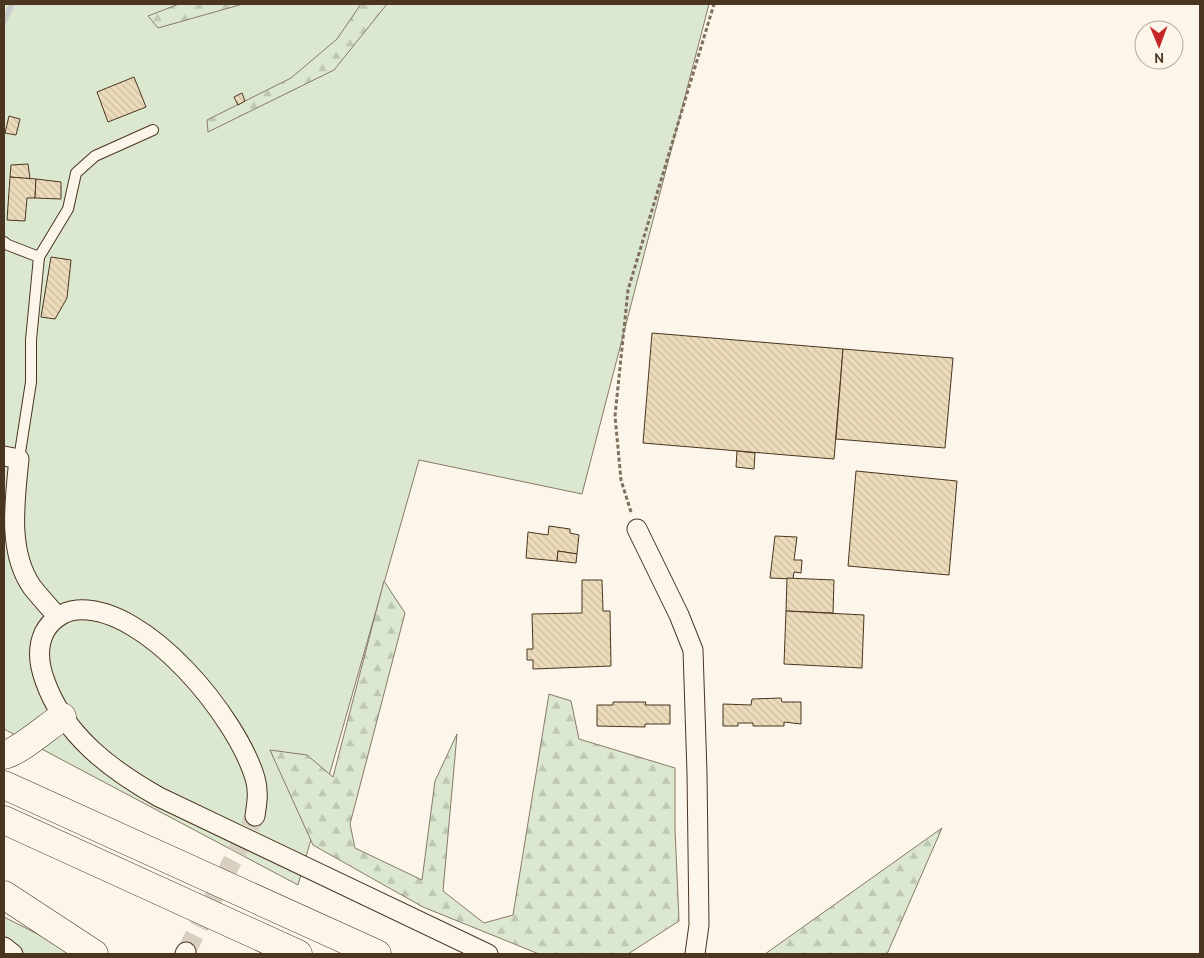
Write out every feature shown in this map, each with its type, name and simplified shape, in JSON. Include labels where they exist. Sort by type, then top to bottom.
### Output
[{"type":"highway","points":[[4,755],[9,754],[24,744],[62,716]]},
{"type":"highway","points":[[4,785],[377,954]]},
{"type":"highway","points":[[4,820],[298,954]]},
{"type":"highway","points":[[4,895],[94,954]]},
{"type":"street","points":[[11,458],[16,544],[20,559],[31,586],[57,616]]},
{"type":"street","points":[[637,529],[679,615],[693,650],[700,925],[695,954]]},
{"type":"street","points":[[255,816],[258,797],[256,780],[249,762],[216,706],[200,685],[175,659],[131,625],[112,616],[92,610],[75,610],[57,616],[46,629],[40,642],[42,673],[50,697],[62,716],[87,746],[101,758],[128,779],[159,797],[488,954]]},
{"type":"street","points":[[4,947],[14,954]]},
{"type":"lane","points":[[11,458],[30,382],[30,340],[39,257],[68,209],[76,173],[95,156],[153,130]]},
{"type":"lane","points":[[4,242],[39,257]]},
{"type":"path","points":[[637,529],[621,480],[615,416],[628,290],[714,4]]},
{"type":"green space","points":[[4,4],[709,4],[582,494],[419,460],[298,885],[4,729]]},
{"type":"green space","points":[[179,4],[243,4],[158,28],[148,16]]},
{"type":"green space","points":[[361,4],[387,4],[334,70],[208,132],[207,120],[291,78],[337,39]]},
{"type":"green space","points":[[384,581],[405,613],[350,824],[355,848],[422,880],[435,781],[457,734],[443,891],[484,923],[513,915],[549,694],[571,701],[579,739],[675,768],[675,829],[679,921],[628,954],[539,954],[423,907],[313,845],[270,750],[307,755],[333,777]]},
{"type":"green space","points":[[942,828],[887,954],[765,954]]},
{"type":"green space","points":[[4,917],[77,954],[4,954]]},
{"type":"building","points":[[134,77],[146,107],[108,122],[97,92]]},
{"type":"building","points":[[242,93],[245,101],[238,105],[234,97]]},
{"type":"building","points":[[9,116],[20,119],[16,135],[5,133]]},
{"type":"building","points":[[28,164],[30,179],[10,177],[11,165]]},
{"type":"building","points":[[10,177],[36,179],[35,198],[27,198],[25,221],[7,220]]},
{"type":"building","points":[[36,179],[61,182],[61,199],[35,198]]},
{"type":"building","points":[[51,257],[71,260],[67,298],[55,319],[41,317]]},
{"type":"building","points":[[652,333],[843,349],[834,459],[643,443]]},
{"type":"building","points":[[843,349],[953,358],[945,448],[836,439]]},
{"type":"building","points":[[737,451],[755,453],[754,469],[736,467]]},
{"type":"building","points":[[856,471],[957,481],[949,575],[848,566]]},
{"type":"building","points":[[549,526],[570,529],[570,533],[579,535],[577,554],[558,551],[557,561],[526,558],[528,532],[548,535]]},
{"type":"building","points":[[775,536],[797,537],[794,560],[802,560],[801,573],[794,572],[793,579],[770,578]]},
{"type":"building","points":[[558,551],[577,554],[576,563],[557,561]]},
{"type":"building","points":[[787,578],[834,580],[833,613],[786,611]]},
{"type":"building","points":[[582,580],[602,580],[603,611],[610,611],[611,666],[533,669],[533,660],[527,660],[527,649],[533,649],[532,614],[582,613]]},
{"type":"building","points":[[786,611],[864,615],[862,668],[784,664]]},
{"type":"building","points":[[781,698],[782,702],[801,702],[801,724],[784,722],[784,726],[753,726],[753,723],[738,723],[738,726],[723,726],[723,704],[751,705],[752,699]]},
{"type":"building","points":[[613,702],[646,702],[645,705],[670,705],[670,724],[645,724],[645,727],[597,726],[597,705],[613,705]]},
{"type":"waterway","points":[[4,21],[12,4]]},
{"type":"tunnel","points":[[186,952],[255,816]]}]
